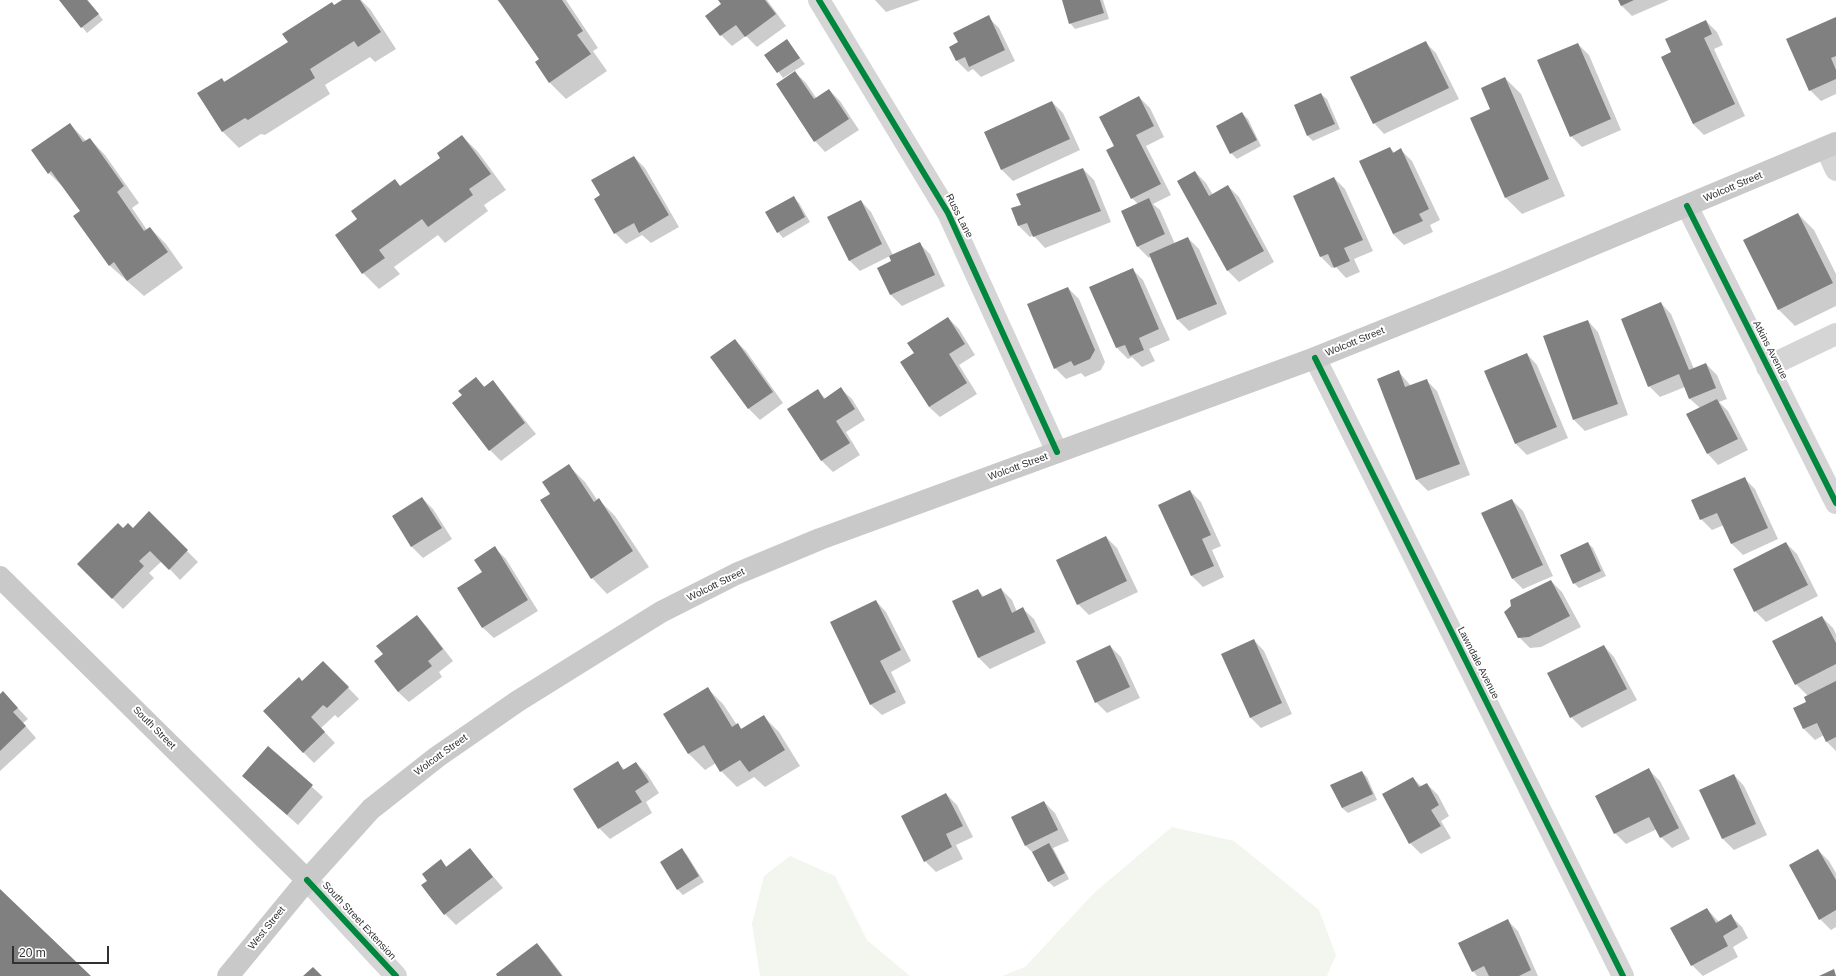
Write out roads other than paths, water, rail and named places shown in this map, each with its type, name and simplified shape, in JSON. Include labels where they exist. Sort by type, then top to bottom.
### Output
[{"type":"main road","name":"Wolcott Street","points":[[307,880],[371,809],[437,757],[525,697],[661,612],[736,574],[820,539],[1315,358],[1831,146]]},
{"type":"main road","name":"South Street","points":[[0,577],[307,880]]},
{"type":"main road","name":"West Street","points":[[228,976],[307,880]]},
{"type":"street","name":"Russ Lane","points":[[820,0],[948,213],[1057,452]]},
{"type":"street","points":[[1831,146],[1836,170]]},
{"type":"street","name":"Atkins Avenue","points":[[1686,206],[1836,503]]},
{"type":"street","points":[[1767,367],[1836,334]]},
{"type":"street","name":"Lawndale Avenue","points":[[1315,358],[1623,976]]},
{"type":"street","name":"South Street Extension","points":[[307,880],[396,976]]}]
